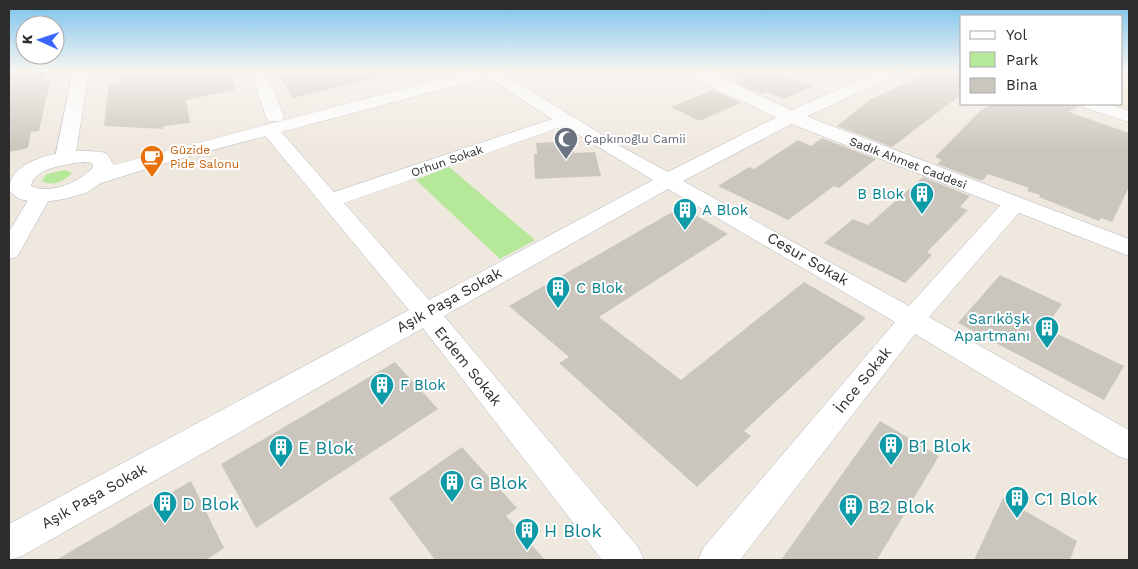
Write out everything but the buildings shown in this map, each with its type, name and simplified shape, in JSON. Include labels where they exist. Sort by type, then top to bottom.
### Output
[{"type":"main road","points":[[272,123],[365,97]]},
{"type":"main road","points":[[9,201],[70,190],[97,168],[383,97]]},
{"type":"main road","name":"Sadık Ahmet Caddesi","points":[[746,97],[792,118],[1129,248]]},
{"type":"main road","points":[[40,196],[31,195],[20,189],[16,180],[45,164],[65,158],[84,156],[97,168]]},
{"type":"street","points":[[65,158],[76,97]]},
{"type":"street","name":"Erdem Sokak","points":[[265,97],[272,123],[329,201],[426,313],[625,560]]},
{"type":"street","name":"Cesur Sokak","points":[[530,97],[615,151],[912,319],[1129,446]]},
{"type":"street","name":"Aşık Paşa Sokak","points":[[9,543],[669,180],[838,97]]},
{"type":"street","points":[[1094,105],[1129,117]]},
{"type":"street","name":"Orhun Sokak","points":[[329,201],[565,120]]},
{"type":"street","points":[[9,252],[40,196]]},
{"type":"street","name":"İnce Sokak","points":[[717,560],[912,319],[1014,204]]},
{"type":"shaded area","points":[[1123,97],[1129,97],[1129,111],[1111,105],[1123,105]]},
{"type":"green space","points":[[449,167],[535,240],[500,259],[416,180]]},
{"type":"green space","points":[[65,170],[72,173],[62,181],[45,183],[42,181],[47,174]]},
{"type":"place","name":"Çapkınoğlu Camii","points":[[566,160]]},
{"type":"place","name":"Güzide Pide Salonu","points":[[152,178]]},
{"type":"place","name":"B Blok","points":[[922,215]]},
{"type":"place","name":"A Blok","points":[[685,231]]},
{"type":"place","name":"C Blok","points":[[558,309]]},
{"type":"place","name":"Sarıköşk Apartmanı","points":[[1047,349]]},
{"type":"place","name":"F Blok","points":[[382,406]]},
{"type":"place","name":"B1 Blok","points":[[891,466]]},
{"type":"place","name":"E Blok","points":[[281,468]]},
{"type":"place","name":"G Blok","points":[[452,503]]},
{"type":"place","name":"C1 Blok","points":[[1017,519]]},
{"type":"place","name":"D Blok","points":[[165,524]]},
{"type":"place","name":"B2 Blok","points":[[851,527]]},
{"type":"place","name":"H Blok","points":[[527,551]]}]
